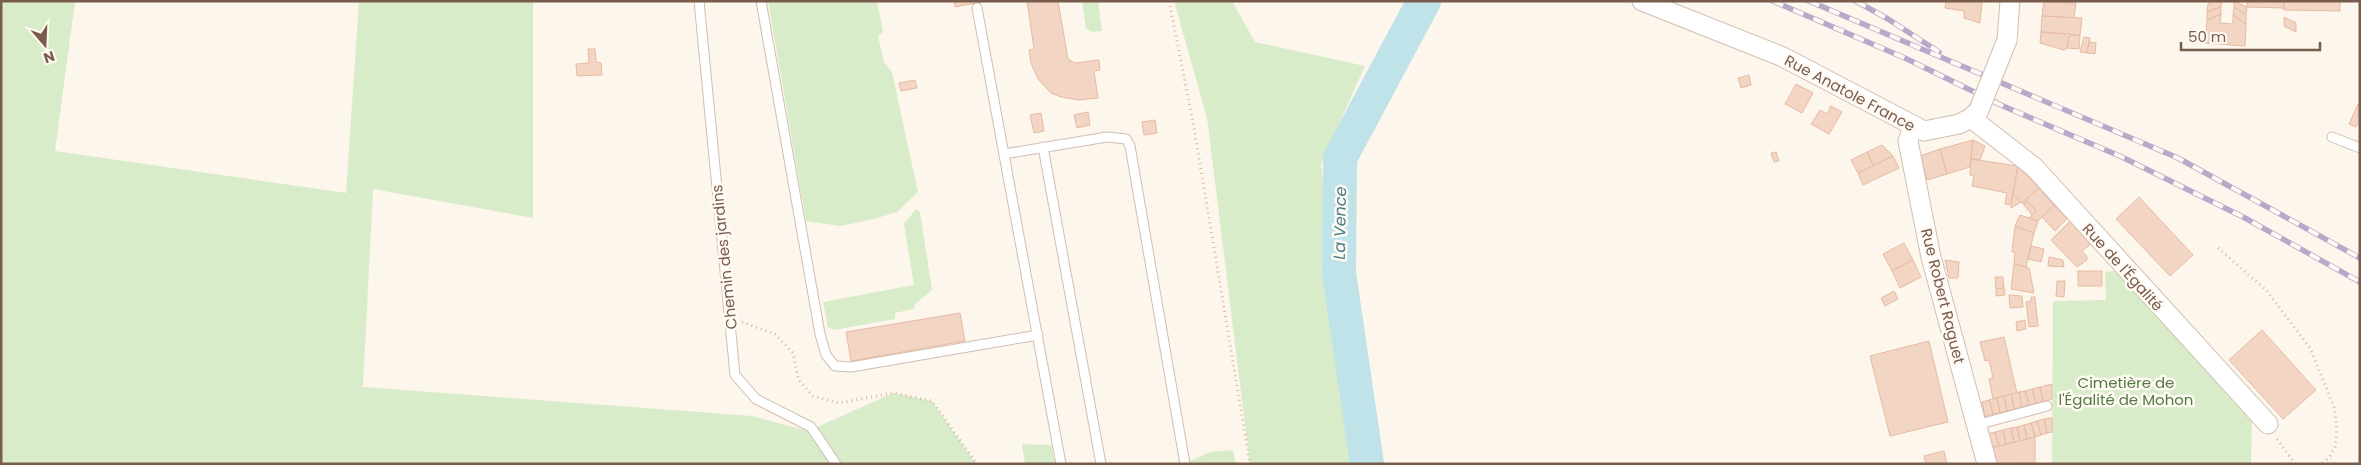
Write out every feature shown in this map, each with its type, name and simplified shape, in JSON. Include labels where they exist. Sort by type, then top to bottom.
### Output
[{"type":"street","name":"Rue Anatole France","points":[[1642,1],[1783,58],[1913,127],[1924,131],[1943,129],[1959,124],[1975,114]]},
{"type":"street","points":[[1975,114],[2007,40],[2010,1]]},
{"type":"street","name":"Rue de l'Égalité","points":[[1975,114],[2034,167],[2268,424]]},
{"type":"street","name":"Rue Robert Raguet","points":[[1913,127],[1908,141],[1931,257],[1987,464]]},
{"type":"lane","name":"Chemin des jardins","points":[[699,1],[735,375],[756,399],[811,427],[836,464]]},
{"type":"lane","points":[[761,1],[820,334],[826,355],[835,366],[851,367],[1038,335]]},
{"type":"lane","points":[[977,8],[1061,464]]},
{"type":"lane","points":[[1004,154],[1107,137],[1126,139],[1130,146],[1185,464]]},
{"type":"lane","points":[[2332,137],[2360,148]]},
{"type":"lane","points":[[1044,147],[1101,464]]},
{"type":"lane","points":[[1976,425],[2047,406]]},
{"type":"path","points":[[1169,1],[1193,122],[1250,464]]},
{"type":"path","points":[[2218,248],[2266,290],[2310,348],[2334,407],[2337,429],[2335,447],[2322,464]]},
{"type":"path","points":[[730,320],[746,323],[775,334],[793,353],[798,378],[813,396],[839,403],[893,393],[932,401],[977,464]]},
{"type":"path","points":[[2268,424],[2278,442],[2296,464]]},
{"type":"green space","points":[[1,1],[75,1],[55,151],[346,193],[359,1],[533,1],[533,218],[373,189],[363,387],[752,416],[808,431],[893,393],[932,401],[976,464],[1,464]]},
{"type":"green space","points":[[768,1],[877,1],[883,32],[878,36],[884,62],[892,72],[918,192],[897,212],[840,226],[806,221]]},
{"type":"green space","points":[[1082,1],[1098,1],[1102,31],[1093,32],[1086,29]]},
{"type":"green space","points":[[1174,1],[1232,1],[1255,42],[1365,66],[1321,164],[1353,464],[1250,464],[1207,118]]},
{"type":"green space","points":[[916,209],[920,212],[932,290],[915,304],[914,309],[895,313],[895,319],[834,330],[828,327],[823,302],[914,285],[904,224]]},
{"type":"green space","name":"Cimetière de l'Égalité de Mohon","points":[[2116,271],[2252,422],[2251,464],[2052,464],[2053,301],[2106,300],[2105,272]]},
{"type":"green space","points":[[1022,444],[1051,445],[1055,464],[1025,464]]},
{"type":"green space","points":[[1233,450],[1236,464],[1190,464],[1190,461],[1210,452]]},
{"type":"building","points":[[954,1],[988,1],[955,7]]},
{"type":"building","points":[[1027,1],[1058,1],[1068,59],[1075,63],[1099,60],[1100,70],[1094,71],[1098,98],[1078,100],[1061,97],[1051,93],[1038,79],[1031,63],[1029,50],[1034,49]]},
{"type":"building","points":[[1946,1],[1982,1],[1980,23],[1964,18],[1964,11],[1945,8]]},
{"type":"building","points":[[2044,1],[2076,3],[2074,18],[2042,16]]},
{"type":"building","points":[[2214,1],[2222,1],[2221,7],[2207,12],[2208,4]]},
{"type":"building","points":[[2234,1],[2247,7],[2246,15],[2234,7]]},
{"type":"building","points":[[2247,1],[2284,1],[2284,8],[2247,7]]},
{"type":"building","points":[[2284,1],[2340,1],[2340,11],[2284,10]]},
{"type":"building","points":[[2221,7],[2221,14],[2207,20],[2207,12]]},
{"type":"building","points":[[2234,7],[2246,15],[2246,24],[2233,15]]},
{"type":"building","points":[[2221,14],[2220,23],[2233,24],[2233,15],[2246,24],[2245,46],[2205,43],[2207,20]]},
{"type":"building","points":[[2042,16],[2082,18],[2080,35],[2041,32]]},
{"type":"building","points":[[2284,17],[2296,23],[2296,32],[2284,26]]},
{"type":"building","points":[[2041,32],[2066,34],[2066,37],[2069,37],[2067,48],[2064,50],[2040,43]]},
{"type":"building","points":[[2069,35],[2080,35],[2079,49],[2067,48]]},
{"type":"building","points":[[2084,37],[2090,38],[2087,53],[2080,52]]},
{"type":"building","points":[[2089,42],[2096,43],[2095,54],[2087,53]]},
{"type":"building","points":[[588,49],[595,49],[596,62],[601,63],[602,75],[577,76],[576,64],[589,63]]},
{"type":"building","points":[[1749,75],[1751,85],[1741,88],[1738,78]]},
{"type":"building","points":[[915,80],[917,88],[901,91],[899,83]]},
{"type":"building","points":[[1796,84],[1813,93],[1802,113],[1785,104]]},
{"type":"building","points":[[2358,104],[2360,105],[2360,120],[2356,127],[2349,124]]},
{"type":"building","points":[[1831,106],[1842,112],[1829,134],[1811,124],[1820,110],[1827,114]]},
{"type":"building","points":[[1088,112],[1090,125],[1077,128],[1074,115]]},
{"type":"building","points":[[1041,113],[1044,131],[1034,133],[1030,115]]},
{"type":"building","points":[[1155,120],[1157,133],[1144,135],[1142,122]]},
{"type":"building","points":[[1973,140],[1970,167],[1947,174],[1940,149]]},
{"type":"building","points":[[1973,140],[1985,146],[1980,160],[1971,159]]},
{"type":"building","points":[[1882,145],[1893,156],[1873,166],[1867,152]]},
{"type":"building","points":[[1940,149],[1947,174],[1927,180],[1920,156]]},
{"type":"building","points":[[1776,152],[1779,161],[1774,162],[1771,153]]},
{"type":"building","points":[[1867,152],[1873,166],[1858,173],[1851,160]]},
{"type":"building","points":[[1893,156],[1899,168],[1863,185],[1858,173]]},
{"type":"building","points":[[1971,159],[2018,166],[2011,205],[2005,204],[2007,193],[1972,186],[1974,176],[1970,175]]},
{"type":"building","points":[[2018,166],[2039,188],[2022,203],[2013,194]]},
{"type":"building","points":[[2039,188],[2054,205],[2038,221],[2029,218],[2036,211],[2027,201],[2024,205],[2022,203]]},
{"type":"building","points":[[2013,194],[2021,202],[2011,208],[2011,205]]},
{"type":"building","points":[[2139,197],[2193,255],[2170,276],[2116,219]]},
{"type":"building","points":[[2027,201],[2036,211],[2032,215],[2024,205]]},
{"type":"building","points":[[2054,205],[2067,219],[2055,231],[2042,217]]},
{"type":"building","points":[[2020,215],[2038,221],[2034,233],[2015,226]]},
{"type":"building","points":[[2071,220],[2092,243],[2082,251],[2087,260],[2077,267],[2051,240]]},
{"type":"building","points":[[2015,226],[2034,233],[2026,267],[2014,264],[2015,252],[2012,252]]},
{"type":"building","points":[[1904,243],[1913,260],[1892,271],[1883,254]]},
{"type":"building","points":[[2031,246],[2044,249],[2041,262],[2028,259]]},
{"type":"building","points":[[2049,257],[2063,260],[2064,267],[2048,266]]},
{"type":"building","points":[[1913,260],[1921,277],[1900,288],[1892,271]]},
{"type":"building","points":[[1945,260],[1959,262],[1958,278],[1949,278]]},
{"type":"building","points":[[2014,264],[2029,268],[2034,293],[2011,289]]},
{"type":"building","points":[[2078,271],[2102,271],[2102,286],[2078,286]]},
{"type":"building","points":[[1995,277],[2003,277],[2004,288],[1996,289]]},
{"type":"building","points":[[2057,281],[2065,281],[2064,297],[2056,296]]},
{"type":"building","points":[[2004,288],[2005,295],[1996,296],[1996,289]]},
{"type":"building","points":[[1894,291],[1898,299],[1885,306],[1881,298]]},
{"type":"building","points":[[2009,295],[2022,296],[2023,307],[2010,308]]},
{"type":"building","points":[[2031,297],[2035,297],[2038,326],[2029,327],[2026,302],[2031,301]]},
{"type":"building","points":[[960,313],[965,341],[851,361],[846,332]]},
{"type":"building","points":[[2025,320],[2026,329],[2017,331],[2016,322]]},
{"type":"building","points":[[2262,330],[2316,390],[2283,419],[2229,360]]},
{"type":"building","points":[[2004,337],[2017,393],[1993,399],[1989,379],[1993,378],[1989,360],[1985,361],[1980,342]]},
{"type":"building","points":[[1929,341],[1948,422],[1890,436],[1870,356]]},
{"type":"building","points":[[2052,384],[2052,399],[2043,402],[2040,387]]},
{"type":"building","points":[[2040,387],[2043,402],[2036,403],[2032,389]]},
{"type":"building","points":[[2032,389],[2036,403],[2029,405],[2025,391]]},
{"type":"building","points":[[2025,391],[2029,405],[2022,407],[2019,392]]},
{"type":"building","points":[[2019,392],[2022,407],[2014,409],[2011,394]]},
{"type":"building","points":[[2011,394],[2014,409],[2007,411],[2004,396]]},
{"type":"building","points":[[2004,396],[2007,411],[2000,413],[1997,398]]},
{"type":"building","points":[[1997,398],[2000,413],[1993,414],[1989,400]]},
{"type":"building","points":[[1989,400],[1993,414],[1985,417],[1982,402]]},
{"type":"building","points":[[2052,418],[2052,432],[2047,433],[2044,419]]},
{"type":"building","points":[[2044,419],[2047,433],[2041,435],[2037,421]]},
{"type":"building","points":[[2037,421],[2041,435],[2035,437],[2031,423]]},
{"type":"building","points":[[2031,423],[2035,437],[2027,439],[2024,425]]},
{"type":"building","points":[[2024,425],[2027,439],[2020,441],[2017,427]]},
{"type":"building","points":[[2017,427],[2020,441],[2014,442],[2011,428]]},
{"type":"building","points":[[2011,428],[2014,442],[2006,444],[2003,430]]},
{"type":"building","points":[[2003,430],[2006,444],[1999,446],[1995,432]]},
{"type":"building","points":[[1995,432],[1999,446],[1991,448],[1988,434]]},
{"type":"building","points":[[2035,437],[2035,463],[1995,464],[1991,448]]},
{"type":"building","points":[[1944,451],[1947,464],[1926,464],[1924,456]]},
{"type":"waterway","name":"La Vence","points":[[1367,464],[1339,273],[1340,158],[1424,1]]},
{"type":"railway","points":[[1773,1],[1907,59],[2003,106],[2122,157],[2245,218],[2360,282]]},
{"type":"railway","points":[[1809,1],[2178,158],[2360,258]]},
{"type":"railway","points":[[1856,1],[1939,52]]}]
